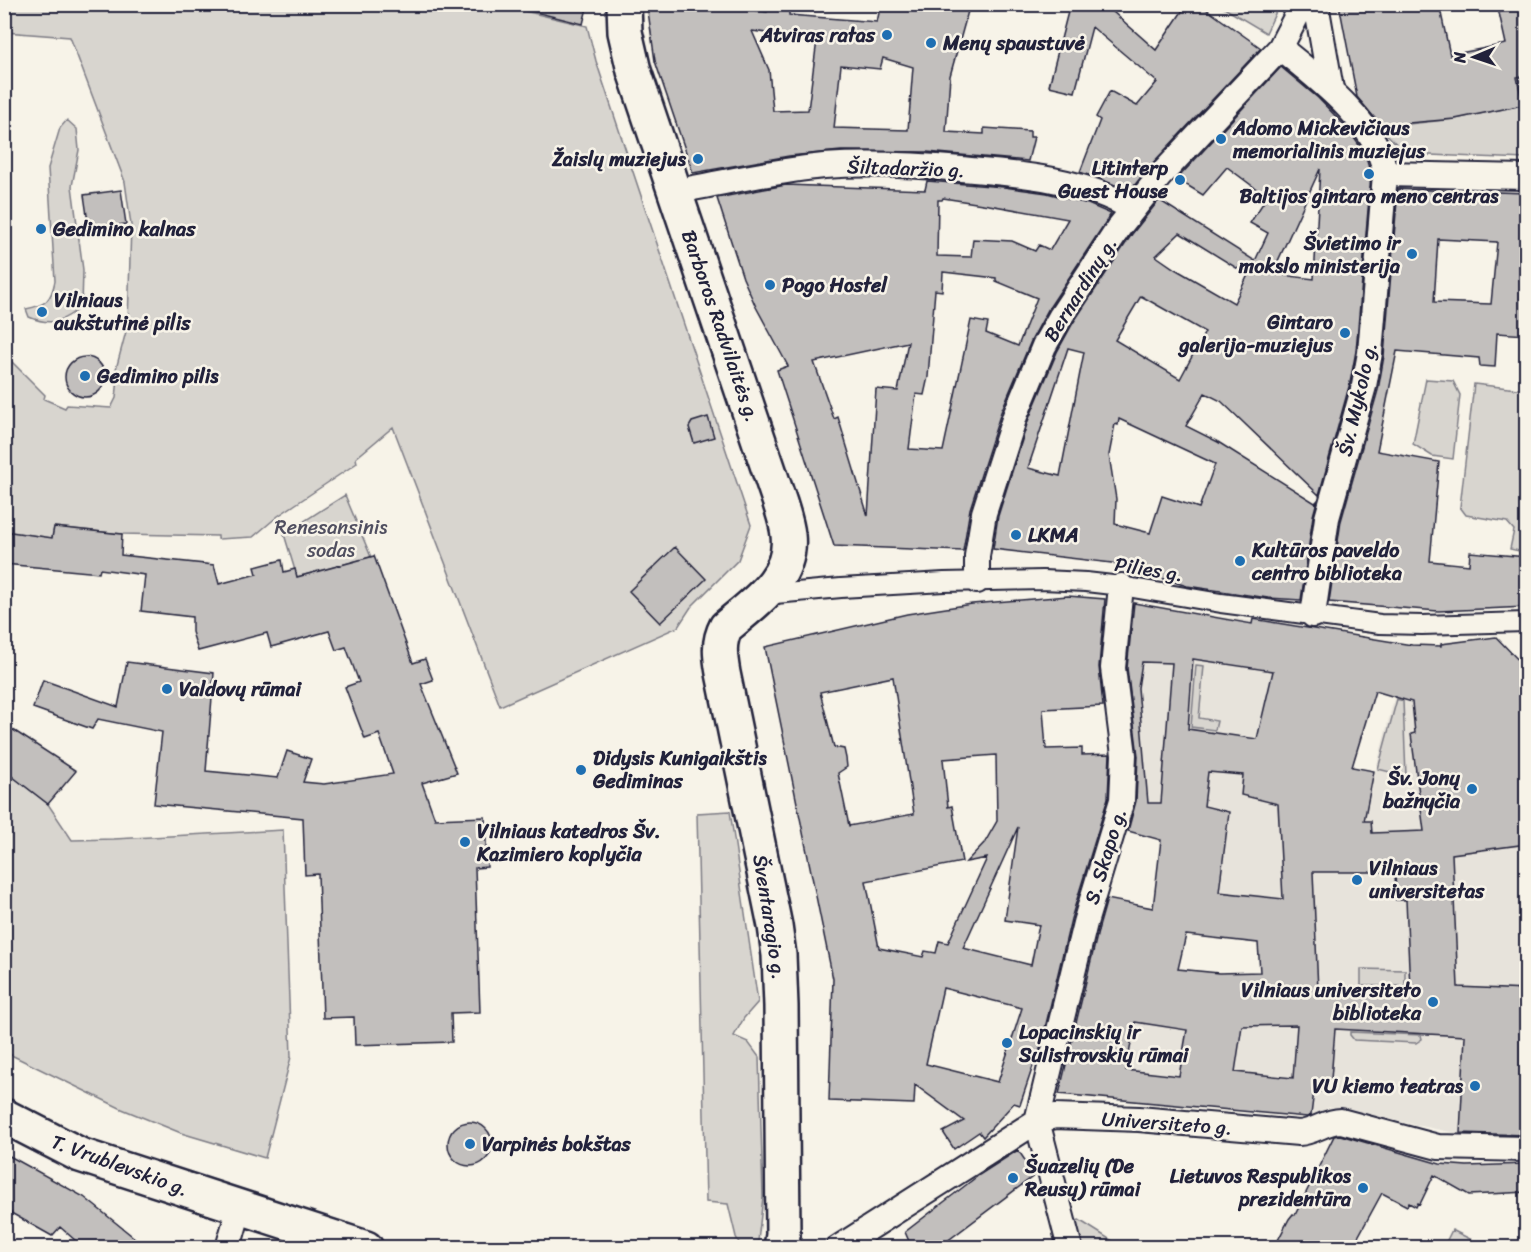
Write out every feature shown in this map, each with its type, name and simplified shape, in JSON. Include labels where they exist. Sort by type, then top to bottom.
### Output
[{"type":"main road","name":"Barboros Radvilaitės g.","points":[[624,4],[623,15],[628,50],[787,529],[788,545],[784,568],[777,581],[726,627]]},
{"type":"main road","name":"Šventaragio g.","points":[[726,627],[722,636],[721,658],[775,926],[779,956],[783,1235],[781,1248]]},
{"type":"main road","name":"T. Vrublevskio g.","points":[[4,1116],[80,1155],[240,1206]]},
{"type":"main road","points":[[240,1206],[366,1248]]},
{"type":"street","points":[[1280,48],[1303,4]]},
{"type":"street","name":"Šv. Mykolo g.","points":[[1316,4],[1331,89]]},
{"type":"street","name":"Šv. Mykolo g.","points":[[1280,48],[1331,89],[1376,143],[1384,163],[1385,174],[1370,353],[1364,386],[1327,518],[1313,615]]},
{"type":"street","name":"Bernardinų g.","points":[[976,581],[979,539],[984,513],[1015,416],[1044,346],[1061,316],[1133,209],[1159,177],[1280,48]]},
{"type":"street","name":"Šiltadaržio g.","points":[[677,195],[693,188],[823,166],[898,165],[1051,179],[1094,190],[1133,209]]},
{"type":"street","points":[[1385,174],[1527,177]]},
{"type":"street","name":"Pilies g.","points":[[764,595],[842,588],[976,581],[1054,581],[1121,586],[1221,603],[1380,624],[1527,622]]},
{"type":"street","name":"S. Skapo g.","points":[[1037,1121],[1085,923],[1122,800],[1124,755],[1113,668],[1121,586]]},
{"type":"street","name":"Universiteto g.","points":[[838,1248],[1037,1121],[1055,1116],[1139,1119],[1299,1133],[1310,1132],[1325,1123],[1341,1121],[1438,1147],[1527,1149]]},
{"type":"street","points":[[1037,1121],[1070,1248]]},
{"type":"street","points":[[228,1248],[240,1206]]},
{"type":"shaded area","name":"Vilniaus universitetas","points":[[1124,601],[1179,611],[1313,629],[1307,797],[1369,796],[1398,683],[1403,683],[1412,645],[1441,646],[1441,644],[1496,637],[1526,669],[1526,1140],[1494,1139],[1460,1134],[1329,1107],[1311,1117],[1059,1094],[1082,975],[1216,996],[1287,993],[1285,927],[1205,916],[1197,823],[1126,806],[1120,701]]},
{"type":"green space","points":[[5,5],[499,5],[587,26],[596,61],[751,525],[738,560],[691,607],[678,627],[500,706],[393,427],[356,458],[357,463],[278,516],[253,537],[218,539],[218,536],[122,534],[54,527],[52,538],[5,531],[4,354],[45,395],[44,399],[65,408],[67,405],[111,408],[116,398],[118,378],[116,369],[128,324],[131,225],[125,182],[70,37],[5,32]]},
{"type":"green space","points":[[1219,5],[1279,5],[1266,33]]},
{"type":"green space","points":[[1526,106],[1526,159],[1406,154],[1380,127],[1455,119]]},
{"type":"green space","points":[[67,120],[77,129],[79,150],[72,186],[83,270],[82,306],[63,319],[44,322],[29,317],[26,309],[43,304],[52,293],[55,281],[48,168],[60,128]]},
{"type":"green space","points":[[1426,379],[1453,381],[1460,395],[1453,459],[1432,456],[1413,444]]},
{"type":"green space","points":[[1474,384],[1526,390],[1526,540],[1524,552],[1510,549],[1514,530],[1507,522],[1466,515],[1460,507]]},
{"type":"green space","name":"Renesansinis sodas","points":[[345,495],[371,557],[297,577],[284,534]]},
{"type":"green space","points":[[1196,665],[1204,666],[1199,718],[1217,721],[1215,730],[1191,727]]},
{"type":"green space","points":[[1397,699],[1403,701],[1406,776],[1378,769]]},
{"type":"green space","points":[[4,770],[48,804],[72,840],[283,830],[291,1057],[265,1158],[181,1133],[122,1109],[5,1052]]},
{"type":"green space","points":[[730,811],[758,1002],[744,1018],[734,1036],[748,1042],[759,1057],[763,1197],[758,1241],[748,1247],[741,1247],[736,1237],[728,1204],[706,1202],[697,813]]},
{"type":"green space","points":[[1361,969],[1405,970],[1405,986],[1361,986]]},
{"type":"green space","points":[[1350,1032],[1421,1035],[1422,1039],[1416,1043],[1354,1040]]},
{"type":"green space","points":[[1079,1220],[1122,1247],[1081,1247],[1074,1222]]},
{"type":"green space","points":[[1452,1230],[1486,1247],[1444,1246]]},
{"type":"building","points":[[531,4],[588,4],[583,24],[531,11]]},
{"type":"building","points":[[647,4],[706,4],[767,12],[767,4],[789,4],[789,15],[877,22],[881,4],[970,4],[950,76],[946,132],[984,134],[984,128],[1030,131],[1030,137],[1034,137],[1028,161],[927,152],[841,151],[789,156],[693,173],[655,61]],"holes":[[[752,31],[817,40],[808,110],[773,111],[769,70]],[[883,58],[913,67],[908,130],[834,128],[841,65],[880,69]]]},
{"type":"building","points":[[1070,4],[1104,4],[1156,50],[1187,4],[1199,4],[1261,48],[1149,167],[1130,191],[1080,172],[1100,120],[1096,117],[1110,91],[1137,106],[1157,82],[1092,27],[1075,92],[1049,86]]},
{"type":"building","points":[[1339,4],[1439,4],[1450,55],[1506,44],[1497,4],[1527,4],[1527,75],[1517,77],[1523,105],[1455,119],[1385,125],[1378,122],[1357,97]]},
{"type":"building","points":[[1281,67],[1318,98],[1347,128],[1367,161],[1371,175],[1356,351],[1350,383],[1319,495],[1221,401],[1205,393],[1186,426],[1218,442],[1315,503],[1317,501],[1301,600],[1268,598],[1187,586],[1112,563],[993,549],[998,516],[1028,421],[1057,352],[1073,323],[1132,234],[1159,200],[1255,261],[1268,233],[1250,223],[1267,197],[1227,167],[1203,195],[1177,179]],"holes":[[[1320,169],[1314,279],[1272,274]],[[1180,233],[1248,275],[1234,303],[1156,256]],[[1141,296],[1205,332],[1180,379],[1115,340]],[[1068,348],[1084,352],[1060,476],[1028,468]],[[1119,419],[1215,464],[1199,508],[1162,496],[1150,533],[1115,524],[1116,499],[1109,455],[1115,424],[1118,425]]]},
{"type":"building","points":[[927,181],[1004,187],[1047,193],[1088,204],[1111,214],[1049,308],[1031,341],[1001,412],[970,509],[963,551],[834,546],[777,370],[788,366],[743,278],[717,198],[786,185],[925,190]],"holes":[[[943,198],[989,205],[1068,219],[1050,250],[1039,245],[1035,251],[1012,241],[973,239],[971,257],[937,256],[938,200]],[[943,272],[996,278],[996,281],[1037,298],[1018,346],[986,333],[988,323],[971,320],[943,451],[909,449],[916,394],[924,395],[928,377],[935,290],[942,291]],[[908,342],[898,391],[876,389],[868,516],[838,417],[834,419],[814,362]]]},
{"type":"building","points":[[1398,189],[1527,193],[1527,335],[1497,333],[1495,367],[1480,366],[1479,358],[1397,351],[1377,451],[1439,462],[1430,561],[1469,565],[1470,552],[1527,557],[1527,607],[1438,611],[1329,602],[1341,521],[1378,390],[1384,356]],"holes":[[[1438,239],[1497,242],[1491,304],[1434,302]]]},
{"type":"building","points":[[121,190],[126,224],[89,229],[84,195]]},
{"type":"building","name":"Gedimino pilis","points":[[85,357],[93,358],[99,363],[104,369],[104,385],[99,391],[93,396],[85,397],[77,396],[71,391],[66,385],[65,377],[66,369],[71,363],[77,358]]},
{"type":"building","points":[[708,417],[714,437],[694,443],[689,427],[692,422]]},
{"type":"building","points":[[54,527],[122,534],[121,555],[214,565],[219,584],[257,574],[255,567],[282,560],[284,572],[295,569],[297,577],[374,556],[413,663],[425,659],[433,680],[421,684],[457,773],[422,783],[435,819],[485,817],[487,867],[475,868],[480,1012],[451,1013],[452,1042],[355,1045],[354,1017],[323,1018],[318,874],[305,875],[303,818],[154,804],[162,732],[98,719],[92,729],[33,708],[43,680],[118,707],[127,662],[214,673],[206,771],[278,778],[287,751],[311,759],[303,782],[324,784],[393,774],[379,734],[365,739],[345,687],[359,682],[346,647],[336,650],[329,631],[271,647],[267,633],[198,651],[192,632],[192,617],[141,611],[145,575],[100,569],[99,573],[4,564],[4,531],[52,538]]},
{"type":"building","points":[[675,547],[706,579],[660,623],[629,591]]},
{"type":"building","points":[[1068,596],[1105,599],[1099,667],[1103,706],[1043,709],[1046,749],[1082,748],[1082,755],[1110,754],[1108,798],[1071,919],[1037,1062],[1034,1063],[1020,1105],[1014,1103],[983,1137],[979,1132],[954,1149],[943,1132],[964,1121],[915,1085],[914,1104],[829,1101],[833,979],[765,647],[907,614],[972,604]],"holes":[[[893,677],[914,814],[849,826],[838,773],[847,767],[846,758],[844,749],[834,747],[820,692]],[[996,755],[997,821],[985,842],[966,862],[987,858],[948,943],[939,941],[936,953],[925,951],[923,957],[879,948],[866,881],[962,862],[952,806],[948,807],[943,759]],[[1018,827],[1005,920],[1039,925],[1031,965],[963,948]],[[943,988],[1022,1008],[998,1082],[926,1064]]]},
{"type":"building","name":"Vilniaus universitetas","points":[[1134,603],[1252,624],[1253,619],[1412,645],[1441,646],[1441,644],[1496,637],[1527,669],[1527,844],[1452,854],[1458,987],[1527,990],[1527,1135],[1460,1133],[1465,1036],[1335,1029],[1330,1092],[1314,1091],[1311,1115],[1307,1117],[1059,1094],[1107,899],[1153,908],[1161,840],[1128,831],[1136,801],[1138,756],[1127,668]],"holes":[[[1193,659],[1273,671],[1257,739],[1188,729]],[[1142,662],[1172,663],[1161,803],[1148,803],[1138,688]],[[1375,691],[1412,702],[1415,733],[1411,734],[1424,831],[1372,833],[1371,821],[1364,821],[1374,771],[1352,767]],[[1208,772],[1243,775],[1241,795],[1278,804],[1283,899],[1219,892],[1229,812],[1204,806]],[[1313,872],[1395,872],[1396,900],[1406,900],[1410,989],[1346,987],[1318,991]],[[1186,935],[1258,943],[1260,972],[1219,973],[1178,969]],[[1135,1022],[1187,1030],[1179,1076],[1126,1070]],[[1297,1025],[1293,1078],[1235,1072],[1242,1026]]]},
{"type":"building","points":[[4,724],[76,771],[48,804],[4,770]]},
{"type":"building","name":"Varpinės bokštas","points":[[470,1122],[485,1129],[492,1144],[485,1159],[470,1166],[455,1159],[448,1144],[455,1129]]},
{"type":"building","name":"Lietuvos Respublikos prezidentūra","points":[[1340,1135],[1440,1164],[1467,1166],[1527,1164],[1527,1192],[1469,1195],[1434,1175],[1420,1204],[1418,1203],[1416,1207],[1409,1203],[1407,1206],[1382,1193],[1352,1248],[1274,1248],[1289,1219],[1293,1214],[1295,1215],[1334,1136]]},
{"type":"building","points":[[1018,1150],[1035,1175],[946,1242],[949,1248],[912,1248],[905,1232],[979,1175]]},
{"type":"building","points":[[4,1153],[84,1197],[147,1248],[84,1248],[60,1227],[52,1236],[4,1209]]},
{"type":"place","name":"Atviras ratas","points":[[887,35]]},
{"type":"place","name":"Menų spaustuvė","points":[[931,43]]},
{"type":"place","name":"Adomo Mickevičiaus memorialinis muziejus","points":[[1221,139]]},
{"type":"place","name":"Žaislų muziejus","points":[[698,159]]},
{"type":"place","name":"Baltijos gintaro meno centras","points":[[1369,174]]},
{"type":"place","name":"Litinterp Guest House","points":[[1180,180]]},
{"type":"place","name":"Gedimino kalnas","points":[[41,229]]},
{"type":"place","name":"Švietimo ir mokslo ministerija","points":[[1412,254]]},
{"type":"place","name":"Pogo Hostel","points":[[770,285]]},
{"type":"place","name":"Vilniaus aukštutinė pilis","points":[[42,312]]},
{"type":"place","name":"Gintaro galerija-muziejus","points":[[1345,333]]},
{"type":"place","name":"Gedimino pilis","points":[[85,376]]},
{"type":"place","name":"LKMA","points":[[1016,535]]},
{"type":"place","name":"Kultūros paveldo centro biblioteka","points":[[1240,561]]},
{"type":"place","name":"Valdovų rūmai","points":[[167,689]]},
{"type":"place","name":"Didysis Kunigaikštis Gediminas","points":[[581,770]]},
{"type":"place","name":"Šv. Jonų bažnyčia","points":[[1472,789]]},
{"type":"place","name":"Vilniaus katedros Šv. Kazimiero koplyčia","points":[[465,842]]},
{"type":"place","name":"Vilniaus universitetas","points":[[1357,880]]},
{"type":"place","name":"Vilniaus universiteto biblioteka","points":[[1433,1002]]},
{"type":"place","name":"Lopacinskių ir Sulistrovskių rūmai","points":[[1007,1043]]},
{"type":"place","name":"VU kiemo teatras","points":[[1475,1086]]},
{"type":"place","name":"Varpinės bokštas","points":[[470,1144]]},
{"type":"place","name":"Šuazelių (De Reusų) rūmai","points":[[1013,1178]]},
{"type":"place","name":"Lietuvos Respublikos prezidentūra","points":[[1363,1188]]}]
